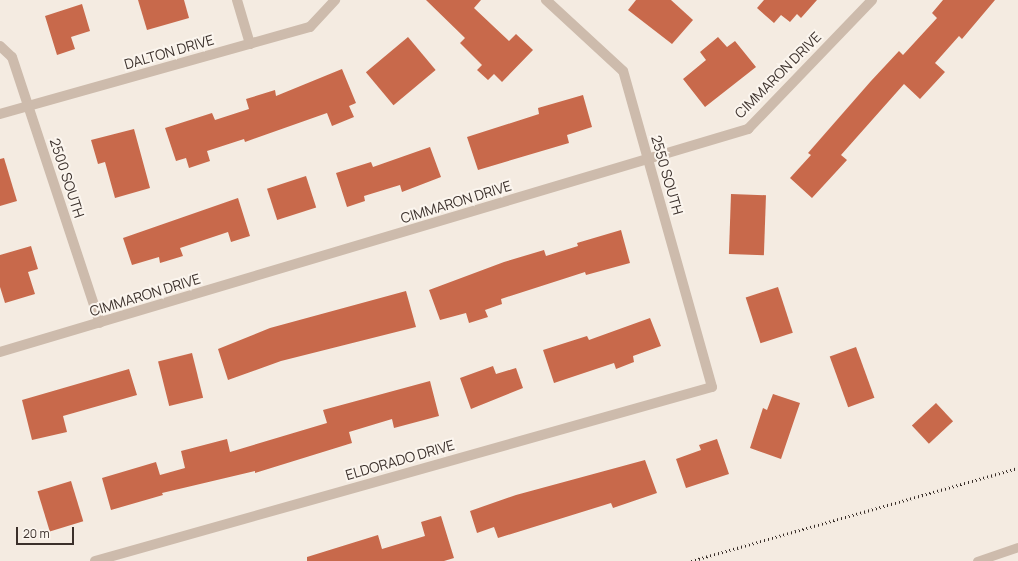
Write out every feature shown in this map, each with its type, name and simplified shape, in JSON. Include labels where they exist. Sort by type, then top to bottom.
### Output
[{"type":"street","points":[[237,0],[250,44]]},
{"type":"street","name":"DALTON DRIVE","points":[[0,114],[310,27],[335,0]]},
{"type":"street","name":"2550 SOUTH","points":[[546,0],[624,71],[712,387]]},
{"type":"street","name":"CIMMARON DRIVE","points":[[0,352],[100,324],[748,129],[872,0]]},
{"type":"street","name":"2500 SOUTH","points":[[0,46],[12,57],[100,324]]},
{"type":"street","name":"ELDORADO DRIVE","points":[[95,561],[712,387]]},
{"type":"lane","points":[[977,561],[1018,547]]},
{"type":"building","points":[[138,0],[184,0],[189,18],[147,30]]},
{"type":"building","points":[[426,0],[481,0],[474,8],[509,41],[516,34],[533,50],[502,82],[494,74],[488,80],[477,70],[482,65],[460,43],[465,38]]},
{"type":"building","points":[[636,0],[671,0],[693,20],[672,44],[628,10]]},
{"type":"building","points":[[764,0],[817,0],[801,18],[797,14],[790,22],[781,15],[774,23],[757,8]]},
{"type":"building","points":[[943,0],[995,0],[962,39],[959,36],[935,63],[945,72],[920,99],[904,84],[841,155],[847,160],[812,198],[790,178],[811,155],[808,153],[871,81],[899,51],[903,55],[937,18],[932,13]]},
{"type":"building","points":[[82,4],[90,31],[71,37],[75,49],[57,55],[45,16]]},
{"type":"building","points":[[408,37],[436,70],[394,105],[366,72]]},
{"type":"building","points":[[718,37],[727,47],[735,41],[756,67],[705,107],[683,79],[706,60],[700,52]]},
{"type":"building","points":[[342,69],[356,103],[349,106],[354,117],[332,126],[327,113],[245,142],[244,139],[207,151],[210,161],[189,168],[186,158],[176,161],[165,128],[212,113],[215,120],[249,109],[246,99],[275,90],[276,96]]},
{"type":"building","points":[[583,95],[592,127],[567,135],[569,143],[478,170],[467,137],[539,114],[538,108]]},
{"type":"building","points":[[134,129],[150,188],[115,198],[105,162],[98,164],[91,140]]},
{"type":"building","points":[[430,147],[441,177],[402,192],[400,185],[364,196],[365,201],[347,207],[336,173],[371,162],[373,167]]},
{"type":"building","points":[[4,158],[17,201],[0,206],[0,159]]},
{"type":"building","points":[[306,176],[316,207],[277,220],[267,189]]},
{"type":"building","points":[[731,194],[766,195],[764,255],[729,254]]},
{"type":"building","points":[[238,198],[250,236],[231,242],[228,232],[180,248],[183,256],[160,263],[159,257],[132,265],[123,238]]},
{"type":"building","points":[[621,230],[630,263],[586,275],[585,272],[501,299],[502,304],[485,310],[488,317],[469,323],[466,313],[440,320],[429,290],[504,262],[544,250],[546,256],[578,246],[577,243]]},
{"type":"building","points":[[31,246],[38,269],[28,272],[35,294],[5,303],[0,287],[0,255]]},
{"type":"building","points":[[778,287],[793,333],[760,343],[746,298]]},
{"type":"building","points":[[406,291],[416,327],[281,361],[228,380],[218,349],[270,328]]},
{"type":"building","points":[[650,318],[661,346],[633,356],[634,362],[616,369],[614,363],[554,383],[543,350],[587,336],[589,340]]},
{"type":"building","points":[[856,347],[874,398],[848,407],[830,357]]},
{"type":"building","points":[[192,353],[203,398],[169,406],[158,361]]},
{"type":"building","points":[[493,366],[496,374],[516,368],[523,388],[471,409],[460,378]]},
{"type":"building","points":[[129,369],[137,395],[63,416],[67,432],[32,440],[22,400]]},
{"type":"building","points":[[430,381],[439,416],[394,428],[392,419],[349,432],[352,443],[255,473],[255,471],[162,493],[163,495],[111,510],[102,478],[156,462],[160,475],[185,468],[181,451],[227,439],[230,452],[327,423],[323,410]]},
{"type":"building","points":[[773,394],[800,403],[781,459],[750,448],[763,408],[767,410]]},
{"type":"building","points":[[936,403],[953,421],[929,444],[912,426]]},
{"type":"building","points":[[717,439],[729,474],[686,488],[676,459],[701,450],[699,445]]},
{"type":"building","points":[[645,460],[657,493],[613,508],[611,503],[498,538],[494,527],[477,533],[470,511],[516,495]]},
{"type":"building","points":[[71,481],[83,521],[50,531],[38,491]]},
{"type":"building","points":[[441,516],[454,558],[444,561],[307,561],[307,557],[378,535],[382,549],[425,536],[421,522]]},
{"type":"railway","points":[[691,561],[1018,468]]}]
